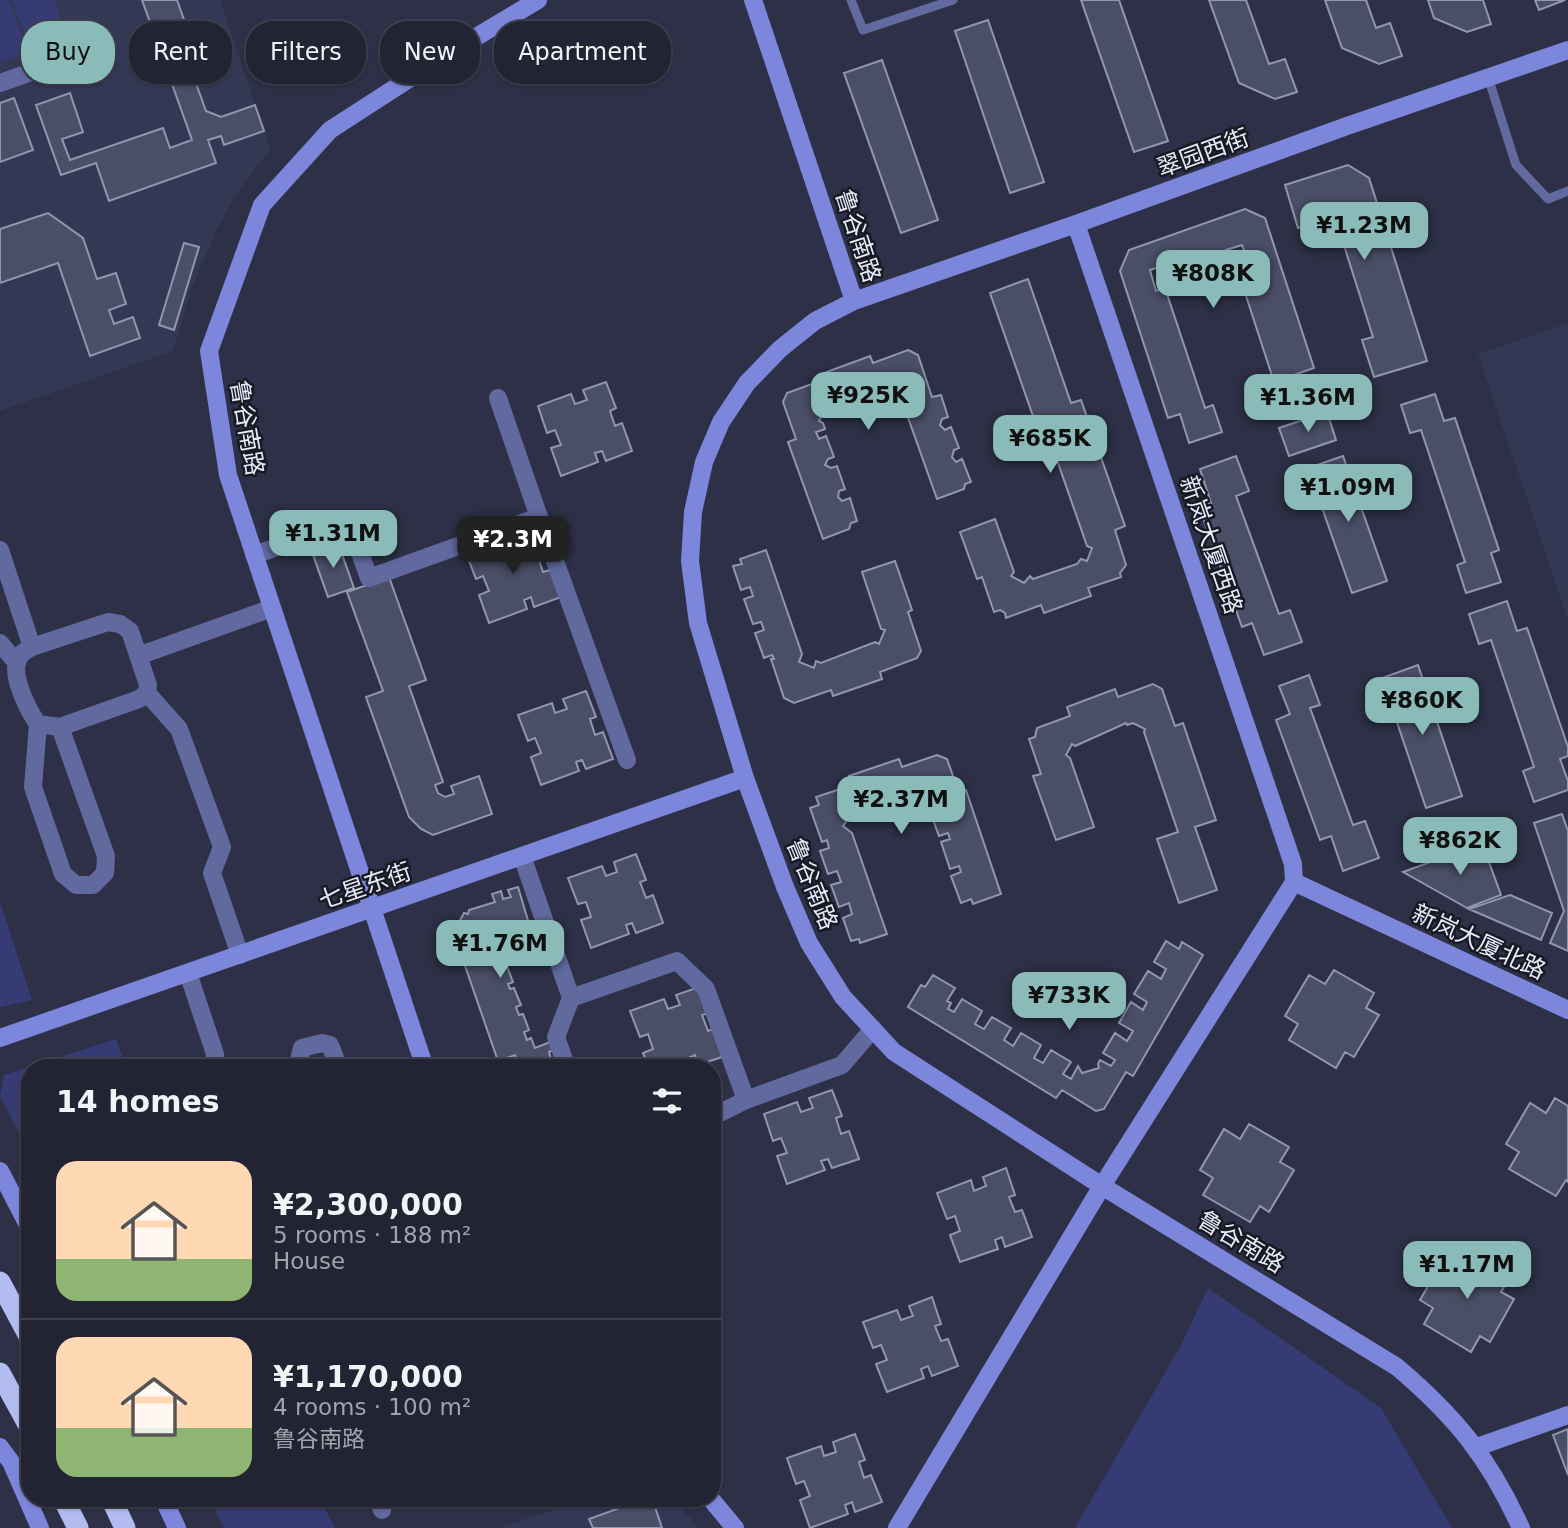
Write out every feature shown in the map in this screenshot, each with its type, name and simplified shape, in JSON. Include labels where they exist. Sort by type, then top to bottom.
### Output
[{"type":"highway","points":[[0,1282],[21,1321]]},
{"type":"highway","points":[[0,1373],[21,1412]]},
{"type":"highway","points":[[68,1507],[78,1528]]},
{"type":"highway","points":[[115,1507],[125,1528]]},
{"type":"street","name":"鲁谷南路","points":[[422,1059],[228,475],[209,351],[262,205],[330,130],[446,55],[538,0]]},
{"type":"street","name":"鲁谷南路","points":[[753,0],[854,301],[815,321],[780,349],[747,383],[721,422],[704,461],[693,512],[690,561],[698,623],[745,778],[785,887],[809,943],[843,997],[894,1052],[1102,1186],[1397,1367],[1428,1394],[1477,1447],[1495,1475],[1521,1528]]},
{"type":"street","name":"翠园西街","points":[[854,301],[1568,50]]},
{"type":"street","points":[[0,83],[21,76]]},
{"type":"street","name":"新岚大厦西路","points":[[1076,224],[1293,864],[1294,882]]},
{"type":"street","points":[[498,398],[538,517],[627,760]]},
{"type":"street","points":[[254,555],[349,522],[369,578],[538,517]]},
{"type":"street","points":[[0,550],[32,647]]},
{"type":"street","points":[[138,656],[272,608]]},
{"type":"street","points":[[38,724],[60,727],[139,699],[147,693],[148,685],[130,631],[120,624],[108,622],[32,647],[22,653],[17,663],[16,675],[31,715],[38,724],[33,787],[64,874],[76,885],[93,885],[106,873],[106,856],[60,727]]},
{"type":"street","points":[[0,643],[17,663]]},
{"type":"street","points":[[147,693],[179,729],[222,846],[212,873],[240,955]]},
{"type":"street","name":"七星东街","points":[[0,1038],[745,778]]},
{"type":"street","points":[[522,856],[571,998],[556,1037],[564,1059]]},
{"type":"street","points":[[897,1528],[1102,1186],[1294,882]]},
{"type":"street","name":"新岚大厦北路","points":[[1294,882],[1568,1010]]},
{"type":"street","points":[[571,998],[677,961],[706,989],[746,1100]]},
{"type":"street","points":[[188,973],[215,1059]]},
{"type":"street","points":[[721,1112],[746,1100],[842,1065],[873,1029]]},
{"type":"street","points":[[299,1059],[302,1048],[322,1043],[330,1045],[335,1059]]},
{"type":"street","points":[[0,1171],[21,1212]]},
{"type":"street","points":[[1477,1447],[1568,1415]]},
{"type":"street","points":[[0,1447],[11,1462],[21,1485]]},
{"type":"street","points":[[31,1507],[40,1528]]},
{"type":"street","points":[[167,1507],[177,1528]]},
{"type":"street","points":[[718,1507],[735,1528]]},
{"type":"lane","points":[[850,0],[863,30],[953,0]]},
{"type":"lane","points":[[1488,77],[1516,165],[1548,199],[1568,191]]},
{"type":"shaded area","points":[[0,0],[220,0],[227,21],[129,21],[129,84],[232,84],[232,36],[270,149],[234,197],[216,231],[191,290],[173,351],[0,411]]},
{"type":"shaded area","points":[[0,0],[9,0],[21,33],[21,54],[0,62]]},
{"type":"shaded area","points":[[12,0],[54,0],[62,21],[21,21],[21,24]]},
{"type":"shaded area","points":[[1568,323],[1568,620],[1478,354]]},
{"type":"shaded area","points":[[0,902],[32,1000],[0,1007]]},
{"type":"shaded area","points":[[116,1039],[123,1059],[54,1059]]},
{"type":"shaded area","points":[[21,1070],[21,1136],[0,1096],[4,1075]]},
{"type":"shaded area","points":[[1208,1288],[1381,1408],[1452,1528],[1075,1528],[1180,1347]]},
{"type":"shaded area","points":[[214,1507],[324,1507],[335,1528],[224,1528]]},
{"type":"shaded area","points":[[561,1507],[680,1507],[699,1528],[499,1528]]},
{"type":"building","points":[[142,0],[177,0],[184,21],[150,21]]},
{"type":"building","points":[[1081,0],[1119,0],[1168,141],[1134,152]]},
{"type":"building","points":[[1209,0],[1246,0],[1269,64],[1285,59],[1297,92],[1275,99],[1239,83]]},
{"type":"building","points":[[1325,0],[1366,0],[1376,28],[1390,23],[1402,56],[1379,64],[1342,48]]},
{"type":"building","points":[[1428,0],[1483,0],[1491,24],[1467,32],[1434,18]]},
{"type":"building","points":[[1535,0],[1565,0],[1539,10]]},
{"type":"building","points":[[988,20],[1044,182],[1010,193],[955,31]]},
{"type":"building","points":[[882,60],[938,220],[901,233],[844,73]]},
{"type":"building","points":[[172,84],[196,84],[206,111],[221,117],[255,105],[264,131],[224,145],[221,136],[208,140],[216,163],[109,201],[96,163],[61,175],[36,105],[70,93],[83,132],[62,139],[70,160],[163,128],[170,148],[192,140]]},
{"type":"building","points":[[14,98],[33,150],[0,162],[0,103]]},
{"type":"building","points":[[1348,165],[1369,178],[1427,361],[1374,377],[1362,340],[1373,337],[1335,217],[1298,228],[1285,185]]},
{"type":"building","points":[[1245,209],[1265,218],[1314,368],[1274,382],[1235,262],[1247,259],[1242,245],[1226,250],[1229,258],[1208,264],[1206,257],[1193,261],[1195,268],[1175,275],[1172,263],[1150,270],[1156,291],[1165,288],[1205,408],[1213,405],[1222,432],[1189,443],[1180,414],[1168,418],[1120,271],[1129,250]]},
{"type":"building","points":[[48,213],[83,238],[97,279],[116,273],[126,304],[109,310],[114,324],[133,317],[140,338],[90,356],[58,263],[0,283],[0,229]]},
{"type":"building","points":[[184,243],[199,247],[174,330],[159,325]]},
{"type":"building","points":[[1028,279],[1071,403],[1081,400],[1125,526],[1115,530],[1126,565],[1120,573],[1121,577],[1088,588],[1091,596],[1044,613],[1041,605],[1006,618],[1005,613],[1000,610],[994,612],[982,577],[977,579],[960,532],[995,519],[1014,572],[1011,576],[1024,583],[1030,576],[1033,579],[1077,564],[1081,559],[1087,561],[1092,548],[1087,546],[1042,417],[1034,419],[990,293]]},
{"type":"building","points":[[908,350],[918,355],[932,397],[941,395],[948,417],[942,419],[940,425],[945,430],[951,427],[959,448],[954,450],[952,457],[956,462],[962,459],[971,482],[965,484],[964,489],[937,499],[900,395],[902,391],[889,386],[827,410],[825,408],[819,421],[825,429],[816,432],[819,439],[826,436],[834,457],[828,459],[825,465],[831,468],[837,466],[845,489],[839,491],[838,497],[842,501],[850,498],[857,521],[851,523],[849,529],[823,539],[788,442],[796,439],[783,402],[787,393],[823,380],[821,374],[870,356],[873,363]]},
{"type":"building","points":[[606,382],[616,408],[610,411],[615,426],[622,423],[632,451],[606,461],[602,451],[595,453],[598,462],[561,476],[551,448],[561,445],[555,430],[547,433],[538,406],[571,394],[575,404],[587,400],[583,390]]},
{"type":"building","points":[[1435,394],[1444,421],[1455,418],[1499,550],[1491,553],[1501,582],[1466,593],[1457,565],[1465,562],[1421,430],[1410,433],[1401,405]]},
{"type":"building","points":[[1327,412],[1336,440],[1289,456],[1279,428]]},
{"type":"building","points":[[1236,456],[1249,491],[1236,496],[1279,614],[1290,610],[1302,642],[1264,655],[1252,623],[1242,627],[1199,507],[1211,503],[1200,469]]},
{"type":"building","points":[[1343,456],[1387,581],[1352,593],[1308,468]]},
{"type":"building","points":[[534,528],[544,555],[538,557],[543,572],[550,570],[561,597],[534,607],[531,597],[524,600],[527,609],[489,623],[479,595],[489,591],[483,576],[476,579],[466,553],[500,540],[503,551],[515,546],[512,537]]},
{"type":"building","points":[[338,543],[354,588],[328,597],[312,552]]},
{"type":"building","points":[[766,550],[802,654],[799,662],[814,668],[816,661],[821,663],[875,642],[879,644],[885,630],[881,629],[862,572],[895,561],[912,610],[908,612],[921,651],[917,658],[880,672],[882,679],[833,696],[831,690],[794,703],[784,698],[771,659],[774,659],[772,655],[764,658],[755,633],[764,630],[761,622],[753,624],[744,599],[753,596],[750,587],[741,590],[733,566],[742,564],[740,559]]},
{"type":"building","points":[[389,577],[426,680],[409,686],[443,782],[435,785],[438,793],[445,797],[454,794],[451,786],[479,776],[492,814],[433,835],[421,829],[409,817],[366,697],[383,691],[347,592]]},
{"type":"building","points":[[1507,601],[1517,631],[1527,628],[1568,747],[1568,756],[1560,759],[1568,781],[1568,790],[1534,802],[1523,771],[1534,767],[1491,640],[1479,644],[1469,614]]},
{"type":"building","points":[[1418,665],[1462,796],[1426,808],[1382,678]]},
{"type":"building","points":[[1309,675],[1320,705],[1310,708],[1353,825],[1365,821],[1379,858],[1343,871],[1331,836],[1320,840],[1276,720],[1290,714],[1279,686]]},
{"type":"building","points":[[1153,684],[1162,689],[1175,726],[1183,723],[1216,820],[1195,827],[1217,890],[1179,903],[1157,839],[1178,832],[1145,729],[1133,723],[1126,723],[1075,746],[1072,744],[1066,755],[1070,758],[1094,827],[1056,840],[1033,776],[1041,774],[1029,739],[1035,737],[1037,728],[1070,716],[1067,707],[1115,689],[1118,697]]},
{"type":"building","points":[[586,691],[596,717],[590,719],[595,735],[603,732],[613,759],[586,769],[582,760],[576,762],[579,771],[541,785],[531,757],[541,753],[535,738],[528,741],[518,715],[552,703],[555,713],[567,709],[563,699]]},
{"type":"building","points":[[937,755],[947,759],[959,793],[966,790],[1001,894],[973,904],[971,899],[961,903],[951,876],[961,872],[959,866],[950,869],[941,842],[950,839],[948,833],[939,836],[929,809],[930,798],[918,791],[855,815],[852,813],[843,826],[852,833],[887,934],[860,943],[859,939],[851,941],[843,918],[852,914],[849,903],[839,907],[831,885],[841,882],[837,871],[828,874],[820,851],[829,848],[827,840],[822,842],[810,808],[819,805],[816,797],[852,785],[849,776],[899,759],[902,767]]},
{"type":"building","points":[[1562,814],[1568,831],[1568,951],[1550,943],[1564,911],[1534,823]]},
{"type":"building","points":[[1482,843],[1501,895],[1467,908],[1403,872]]},
{"type":"building","points":[[636,854],[646,880],[640,882],[646,898],[653,895],[663,923],[636,933],[632,923],[626,925],[629,934],[591,948],[581,920],[591,917],[586,902],[578,904],[568,878],[602,866],[606,876],[617,872],[614,862]]},
{"type":"building","points":[[518,887],[530,927],[522,929],[520,924],[513,926],[515,933],[507,936],[505,929],[493,933],[490,938],[494,950],[501,947],[505,957],[499,959],[502,966],[506,964],[513,982],[508,984],[510,989],[514,988],[521,1005],[516,1007],[519,1015],[523,1014],[529,1030],[524,1032],[527,1040],[531,1038],[535,1048],[550,1042],[553,1050],[549,1052],[551,1059],[516,1059],[515,1055],[497,1059],[463,960],[469,958],[457,936],[461,931],[456,928],[464,913],[468,914],[469,910],[495,902],[492,894],[501,891],[503,899],[511,897],[508,890]]},
{"type":"building","points":[[1510,895],[1552,913],[1541,940],[1469,909]]},
{"type":"building","points":[[1166,941],[1179,949],[1182,942],[1203,955],[1133,1076],[1126,1072],[1104,1109],[1096,1111],[1062,1090],[1056,1098],[908,1007],[921,985],[925,987],[933,975],[955,988],[947,1001],[951,1003],[948,1009],[954,1012],[962,999],[982,1011],[975,1024],[984,1029],[992,1017],[1011,1028],[1004,1040],[1013,1046],[1021,1033],[1041,1045],[1034,1058],[1043,1063],[1051,1050],[1071,1062],[1063,1074],[1071,1079],[1078,1066],[1082,1073],[1099,1068],[1100,1060],[1111,1066],[1115,1060],[1103,1053],[1115,1033],[1127,1041],[1133,1031],[1119,1023],[1131,1002],[1143,1010],[1147,1002],[1134,994],[1148,971],[1161,979],[1166,969],[1154,962]]},
{"type":"building","points":[[1334,970],[1374,993],[1366,1008],[1379,1015],[1354,1057],[1345,1052],[1336,1068],[1289,1040],[1298,1024],[1285,1016],[1309,975],[1325,984]]},
{"type":"building","points":[[699,987],[708,1013],[702,1015],[708,1031],[715,1028],[725,1056],[716,1059],[696,1059],[695,1055],[688,1059],[645,1059],[643,1053],[653,1049],[648,1034],[640,1037],[630,1011],[664,999],[668,1009],[680,1005],[676,995]]},
{"type":"building","points":[[832,1090],[842,1116],[836,1118],[841,1134],[849,1131],[859,1159],[832,1168],[828,1159],[821,1161],[825,1170],[787,1184],[777,1156],[787,1153],[781,1138],[773,1141],[764,1114],[797,1102],[801,1112],[813,1108],[809,1098]]},
{"type":"building","points":[[1555,1098],[1568,1106],[1568,1182],[1566,1180],[1556,1196],[1509,1169],[1519,1152],[1506,1144],[1530,1103],[1546,1113]]},
{"type":"building","points":[[1249,1124],[1289,1147],[1280,1162],[1294,1170],[1269,1212],[1260,1206],[1250,1222],[1203,1195],[1213,1178],[1200,1170],[1224,1129],[1240,1139]]},
{"type":"building","points":[[1006,1168],[1015,1195],[1009,1197],[1015,1212],[1022,1210],[1032,1237],[1005,1247],[1002,1237],[995,1240],[998,1249],[960,1262],[950,1235],[960,1231],[955,1216],[947,1219],[937,1193],[971,1180],[974,1191],[986,1186],[983,1177]]},
{"type":"building","points":[[1469,1253],[1510,1277],[1501,1292],[1514,1299],[1490,1342],[1480,1336],[1471,1352],[1424,1324],[1433,1308],[1420,1300],[1444,1259],[1461,1268]]},
{"type":"building","points":[[932,1297],[941,1324],[935,1326],[941,1341],[948,1339],[958,1366],[932,1376],[928,1366],[921,1369],[924,1378],[887,1392],[876,1364],[887,1360],[881,1345],[873,1348],[863,1322],[897,1310],[901,1320],[913,1316],[909,1306]]},
{"type":"building","points":[[1568,1429],[1568,1475],[1553,1435]]},
{"type":"building","points":[[855,1434],[865,1460],[859,1462],[864,1478],[871,1475],[882,1502],[855,1512],[852,1502],[845,1505],[848,1514],[810,1528],[800,1500],[810,1496],[804,1481],[796,1484],[787,1458],[821,1446],[824,1456],[836,1452],[833,1442]]},
{"type":"building","points":[[622,1507],[655,1507],[662,1528],[593,1528],[589,1519]]}]
